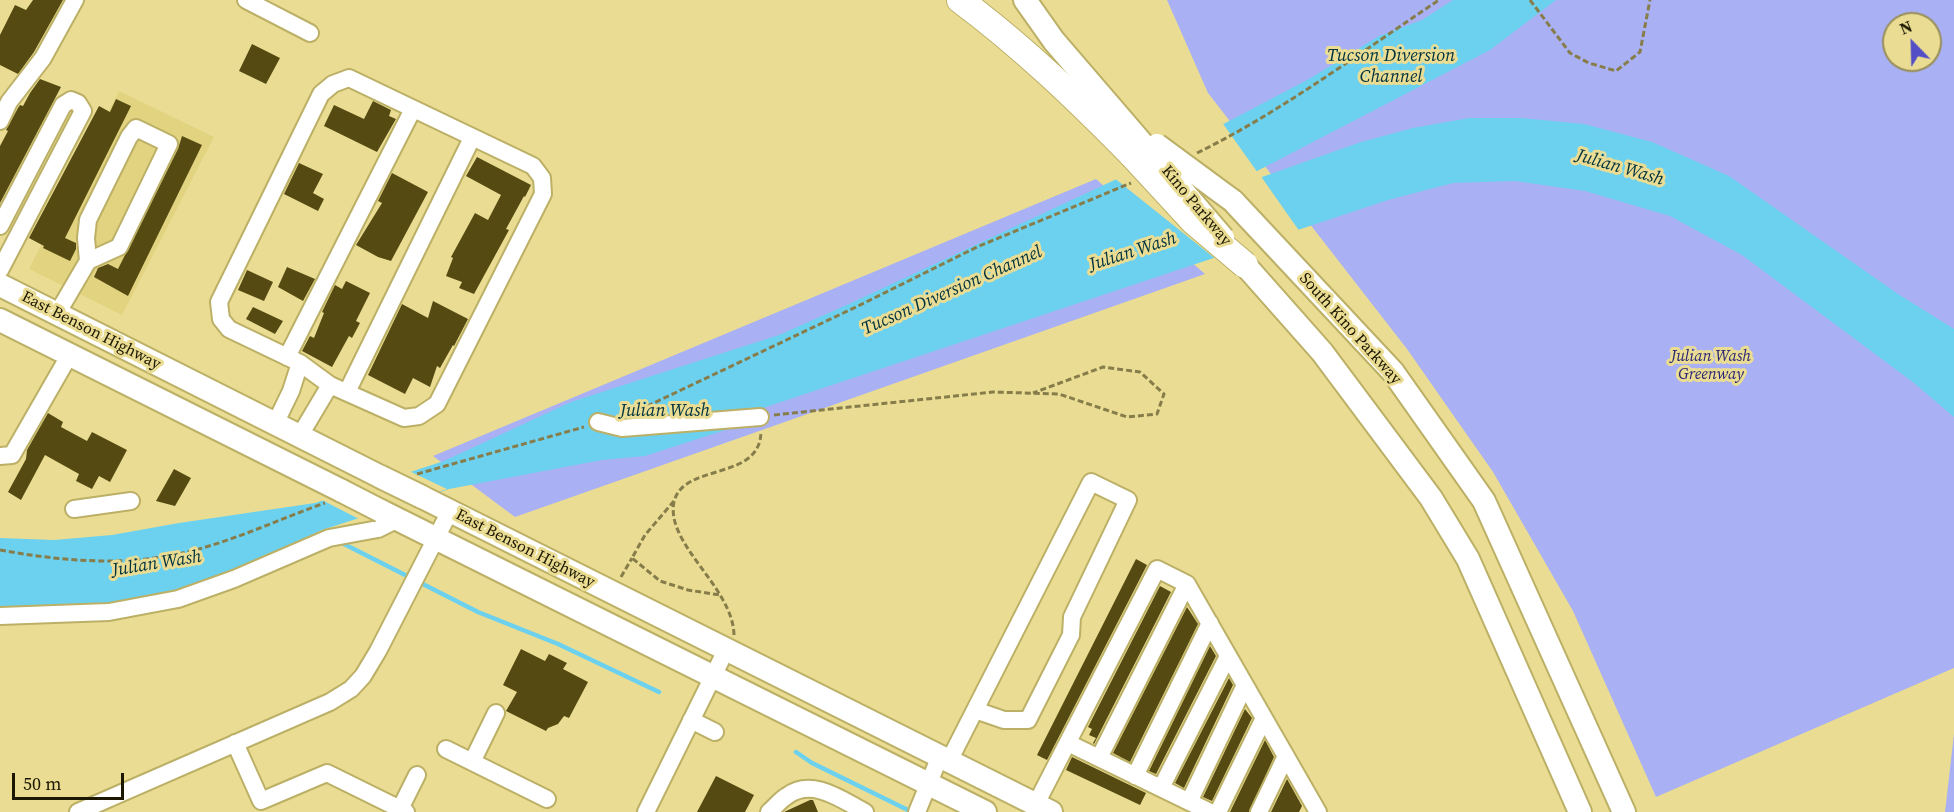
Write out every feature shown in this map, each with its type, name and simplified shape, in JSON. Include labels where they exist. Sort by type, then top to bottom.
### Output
[{"type":"highway","points":[[960,0],[1065,88],[1145,149],[1193,221],[1245,265]]},
{"type":"main road","name":"South Kino Parkway","points":[[1025,0],[1054,41],[1145,149],[1233,201],[1393,372],[1484,501],[1624,812]]},
{"type":"main road","name":"South Kino Parkway","points":[[1037,0],[1145,149]]},
{"type":"main road","points":[[1245,265],[1322,352],[1431,498],[1468,559],[1580,812]]},
{"type":"main road","name":"East Benson Highway","points":[[0,285],[299,437],[1044,808]]},
{"type":"main road","name":"East Benson Highway","points":[[0,320],[70,354],[338,496],[390,515],[985,812]]},
{"type":"main road","points":[[94,367],[107,339]]},
{"type":"street","points":[[1,116],[43,58],[75,0]]},
{"type":"street","points":[[246,0],[310,33]]},
{"type":"street","points":[[349,78],[413,109],[533,166],[542,178],[543,194],[437,404],[419,416],[404,418],[330,385],[293,360],[229,329],[221,319],[219,302],[321,94],[333,84],[349,78]]},
{"type":"street","points":[[0,226],[63,105],[71,100],[78,103],[83,111],[0,270]]},
{"type":"street","points":[[275,424],[291,391],[293,360],[413,109]]},
{"type":"street","points":[[57,314],[88,261],[86,238],[88,220],[129,137],[136,128],[169,144],[119,247],[88,261]]},
{"type":"street","points":[[347,392],[472,138]]},
{"type":"street","points":[[0,456],[12,455],[70,354]]},
{"type":"street","points":[[299,437],[330,385]]},
{"type":"street","points":[[598,422],[622,428],[760,417]]},
{"type":"street","points":[[918,810],[929,784],[975,710],[1091,482],[1128,500],[1071,617],[1071,635],[1028,720],[1004,720],[975,710]]},
{"type":"street","points":[[74,509],[131,501]]},
{"type":"street","points":[[78,812],[330,702],[351,689],[363,676],[378,651],[450,511]]},
{"type":"street","points":[[0,616],[109,612],[178,599],[234,579],[329,538],[378,529],[390,515]]},
{"type":"street","points":[[1044,808],[1068,743],[1157,569],[1187,584],[1318,812]]},
{"type":"street","points":[[1100,758],[1187,584]]},
{"type":"street","points":[[1135,776],[1210,623]]},
{"type":"street","points":[[645,812],[726,650]]},
{"type":"street","points":[[1161,788],[1228,656]]},
{"type":"street","points":[[1189,802],[1245,685]]},
{"type":"street","points":[[472,762],[496,713]]},
{"type":"street","points":[[1218,812],[1264,718]]},
{"type":"street","points":[[691,720],[715,732]]},
{"type":"street","points":[[235,743],[261,801],[327,773],[403,810],[417,776]]},
{"type":"street","points":[[1068,743],[1210,812]]},
{"type":"street","points":[[446,749],[547,799]]},
{"type":"street","points":[[1259,812],[1286,756]]},
{"type":"street","points":[[769,812],[788,795],[807,788],[823,790],[866,812]]},
{"type":"path","points":[[1195,153],[1227,138],[1329,74],[1439,0]]},
{"type":"path","points":[[1530,0],[1570,53],[1590,63],[1616,71],[1640,52],[1650,0]]},
{"type":"path","points":[[630,412],[641,409],[848,311],[976,247],[1134,182]]},
{"type":"path","points":[[720,595],[688,590],[660,581],[632,558],[645,535],[681,490],[693,481],[741,463],[752,456],[761,438],[760,417],[993,392],[1059,394],[1127,417],[1157,414],[1164,394],[1140,372],[1103,367],[1033,393]]},
{"type":"path","points":[[411,476],[598,422]]},
{"type":"path","points":[[0,550],[59,558],[140,560],[200,549],[338,496]]},
{"type":"path","points":[[674,501],[674,514],[682,541],[711,579],[733,627],[734,636],[726,650]]},
{"type":"shaded area","points":[[119,91],[214,137],[122,315],[29,269]]},
{"type":"green space","name":"Julian Wash Greenway","points":[[1167,0],[1954,0],[1954,668],[1656,797],[1573,611],[1493,472],[1407,349],[1208,93]]},
{"type":"green space","points":[[1096,179],[1205,274],[515,517],[433,456]]},
{"type":"green space","points":[[1954,734],[1954,812],[1945,812]]},
{"type":"water","name":"Julian Wash","points":[[1453,0],[1556,0],[1490,50],[1211,195],[1361,142],[1413,128],[1469,118],[1521,118],[1584,124],[1652,142],[1729,176],[1898,294],[1954,329],[1954,417],[1914,383],[1742,255],[1670,216],[1585,191],[1515,181],[1453,183],[1388,200],[751,412],[747,423],[645,456],[602,460],[449,489],[322,530],[206,585],[80,609],[0,610],[0,538],[54,540],[112,535],[315,503],[444,461],[571,402],[779,335],[849,304],[1136,170],[1309,79],[1379,36],[1422,20]]},
{"type":"pier","points":[[1221,121],[1258,173],[1244,180],[1260,175],[1300,232],[1217,260],[1113,177]]},
{"type":"pier","points":[[407,470],[447,489],[359,519],[320,499]]},
{"type":"building","points":[[33,0],[63,0],[34,52],[18,74],[0,65],[0,35],[15,5],[26,10]]},
{"type":"building","points":[[252,44],[280,58],[266,84],[239,71]]},
{"type":"building","points":[[40,79],[61,87],[0,203],[0,146],[18,108],[20,105],[23,106]]},
{"type":"building","points":[[116,99],[131,106],[65,238],[76,243],[76,249],[70,261],[43,248],[44,246],[29,238],[99,106],[110,112]]},
{"type":"building","points":[[373,101],[391,110],[389,116],[396,119],[377,152],[324,126],[334,105],[364,119]]},
{"type":"building","points":[[182,136],[202,145],[128,296],[94,277],[98,268],[108,264],[118,269],[178,149]]},
{"type":"building","points":[[477,157],[531,185],[474,294],[459,288],[462,282],[446,276],[453,258],[451,257],[475,213],[488,220],[501,195],[466,176]]},
{"type":"building","points":[[299,163],[323,174],[313,193],[324,199],[318,211],[284,194]]},
{"type":"building","points":[[392,173],[428,192],[391,261],[356,245],[382,203],[378,201]]},
{"type":"building","points":[[287,267],[315,279],[303,301],[278,287]]},
{"type":"building","points":[[247,270],[273,282],[264,301],[238,290]]},
{"type":"building","points":[[346,281],[370,293],[356,321],[360,323],[352,338],[349,336],[332,367],[302,351],[310,336],[314,338],[324,313],[322,312],[335,285],[342,289]]},
{"type":"building","points":[[433,301],[468,319],[440,368],[437,366],[430,387],[413,378],[405,394],[368,375],[402,304],[428,318]]},
{"type":"building","points":[[253,307],[283,321],[275,334],[246,319]]},
{"type":"building","points":[[48,413],[63,422],[61,427],[87,441],[92,432],[127,450],[110,482],[99,476],[92,489],[76,481],[79,474],[45,455],[21,500],[8,492],[26,459],[27,450]]},
{"type":"building","points":[[174,469],[191,478],[175,506],[156,501]]},
{"type":"building","points":[[1136,559],[1147,565],[1047,760],[1037,755]]},
{"type":"building","points":[[1160,586],[1171,592],[1094,744],[1096,738],[1089,735],[1092,729],[1088,727]]},
{"type":"building","points":[[1187,607],[1198,624],[1130,762],[1113,753]]},
{"type":"building","points":[[1210,646],[1216,656],[1156,774],[1149,771]]},
{"type":"building","points":[[521,649],[545,661],[549,654],[567,663],[563,669],[588,682],[569,718],[564,716],[558,724],[546,731],[506,711],[517,692],[503,685]]},
{"type":"building","points":[[1229,678],[1233,685],[1184,788],[1175,783]]},
{"type":"building","points":[[1245,709],[1252,718],[1212,801],[1203,797]]},
{"type":"building","points":[[1265,740],[1274,757],[1249,812],[1230,812]]},
{"type":"building","points":[[1072,757],[1146,793],[1140,805],[1066,770]]},
{"type":"building","points":[[716,776],[754,795],[745,812],[697,812]]},
{"type":"building","points":[[1287,779],[1302,806],[1299,812],[1271,812]]},
{"type":"building","points":[[813,800],[818,812],[784,812]]},
{"type":"waterway","points":[[344,544],[478,612],[558,644],[659,692]]},
{"type":"waterway","points":[[796,752],[812,763],[912,812]]},
{"type":"water label","name":"Tucson Diversion Channel","points":[[1391,66]]},
{"type":"water label","name":"Tucson Diversion Channel","points":[[952,291]]}]
